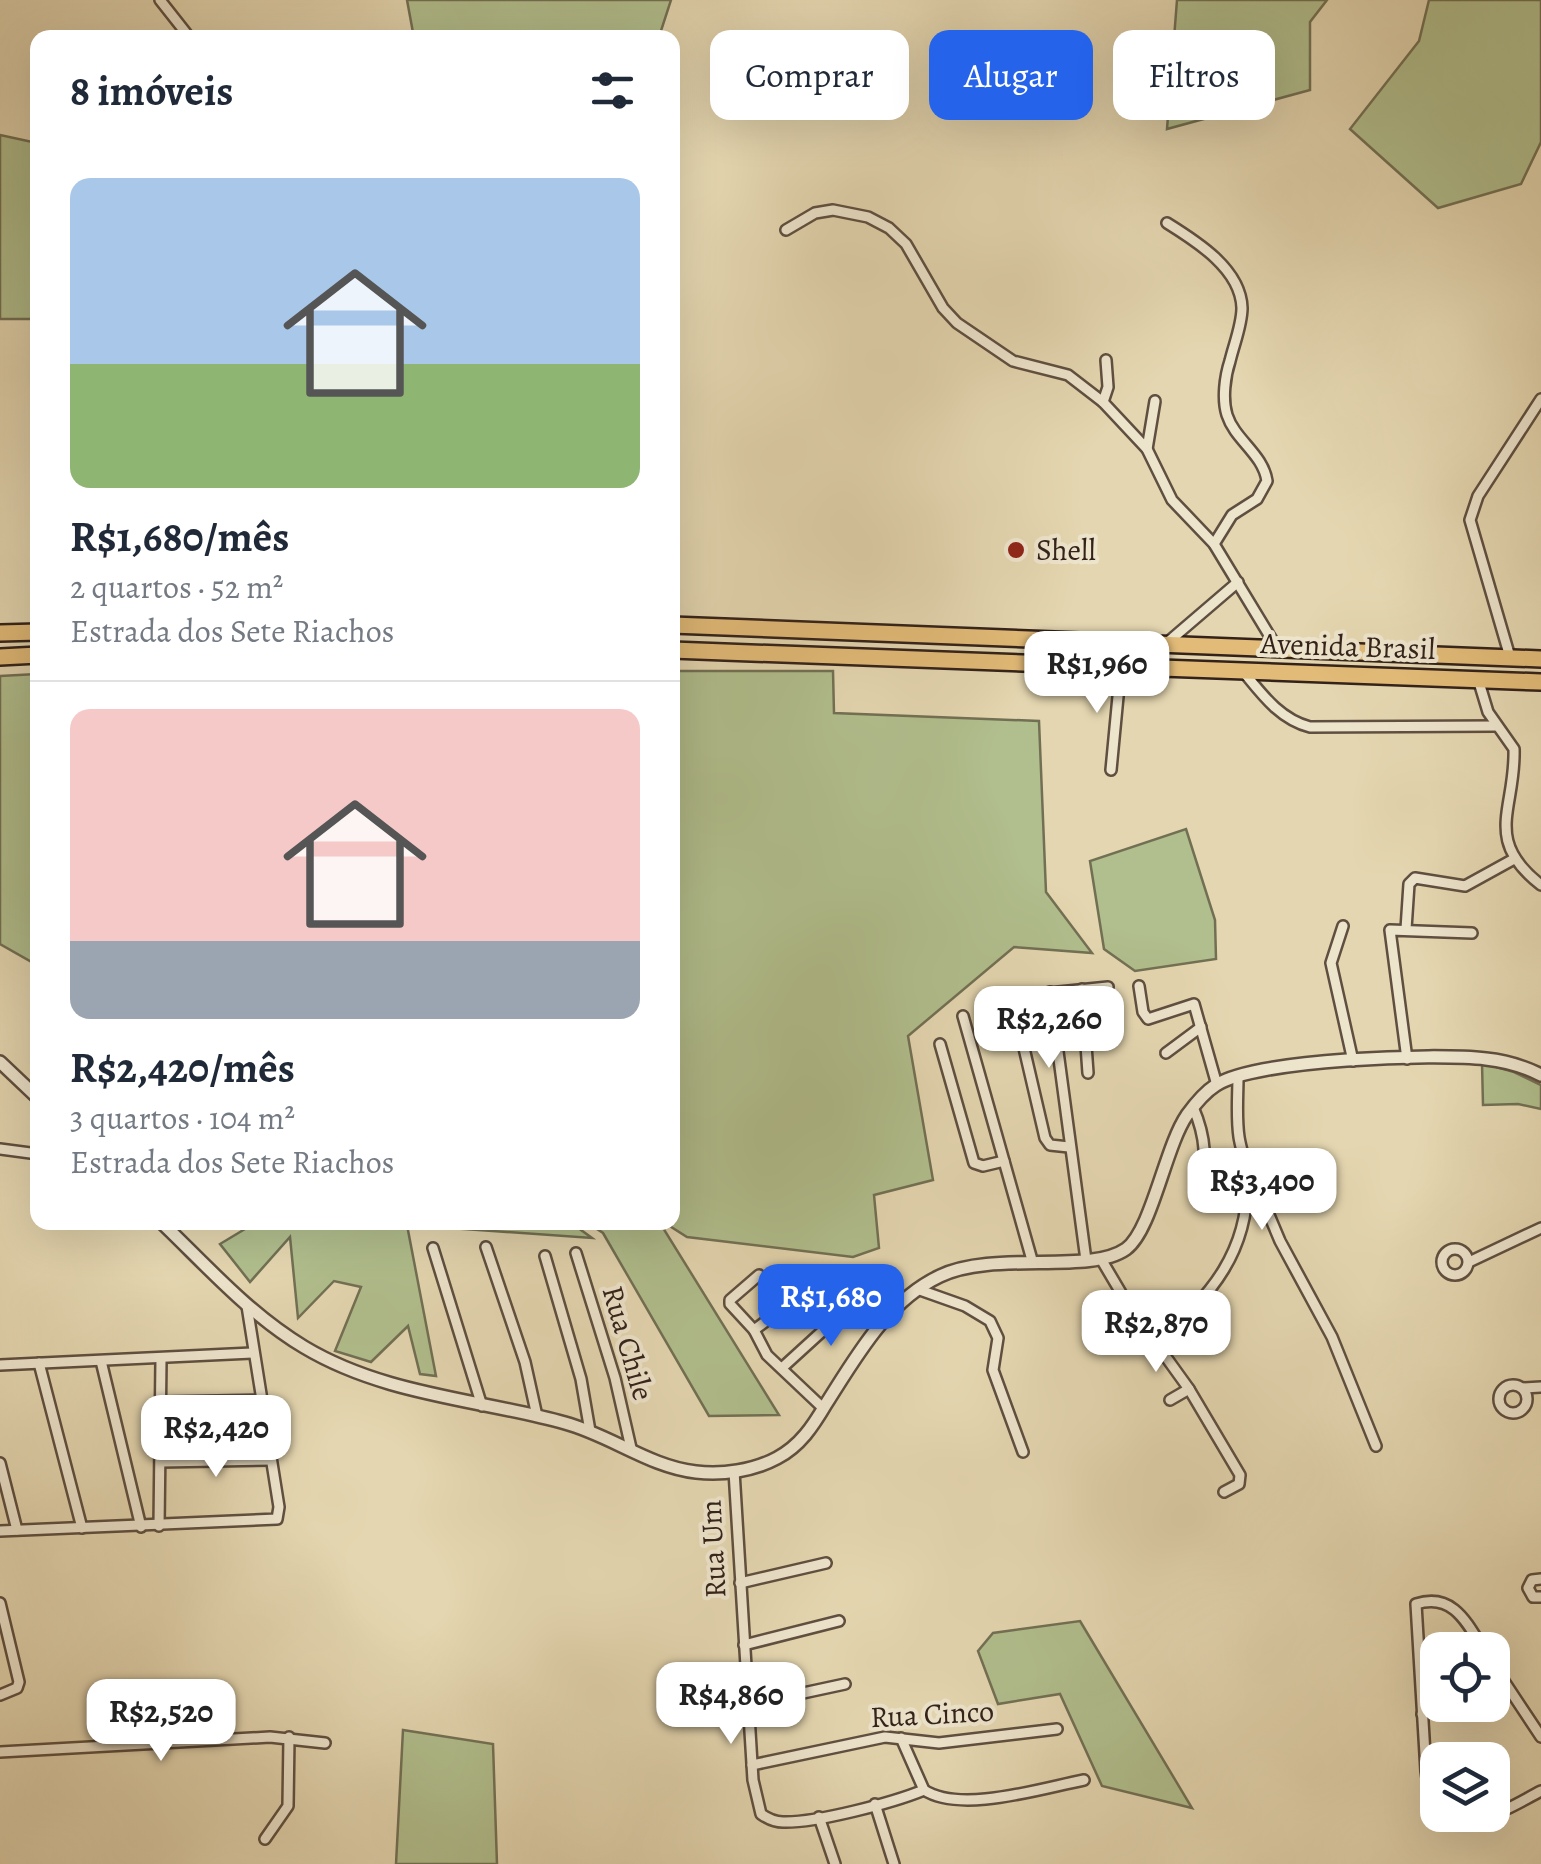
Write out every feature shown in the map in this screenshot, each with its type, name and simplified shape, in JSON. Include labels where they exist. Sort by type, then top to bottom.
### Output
[{"type":"highway","name":"Avenida Brasil","points":[[680,626],[1541,659]]},
{"type":"highway","points":[[0,633],[30,632]]},
{"type":"highway","name":"Avenida Brasil","points":[[680,650],[1541,682]]},
{"type":"highway","points":[[0,657],[30,655]]},
{"type":"street","points":[[160,0],[184,30]]},
{"type":"street","points":[[786,230],[815,212],[833,210],[868,217],[889,228],[906,244],[943,308],[957,323],[1013,361],[1068,376],[1103,402],[1148,449],[1178,509],[1214,544],[1278,650]]},
{"type":"street","points":[[1167,223],[1205,249],[1240,294],[1242,314],[1226,372],[1226,410],[1260,462],[1266,481],[1261,495],[1232,515],[1214,544]]},
{"type":"street","points":[[1103,402],[1108,387],[1106,360]]},
{"type":"street","points":[[1510,657],[1471,531],[1470,514],[1541,399]]},
{"type":"street","points":[[1148,449],[1155,401]]},
{"type":"street","points":[[1165,644],[1238,582]]},
{"type":"street","points":[[1112,770],[1121,665]]},
{"type":"street","points":[[1242,670],[1274,707],[1297,724],[1328,728],[1496,726]]},
{"type":"street","points":[[1478,679],[1488,712],[1514,750],[1508,846],[1514,859],[1541,885]]},
{"type":"street","points":[[1406,929],[1409,884],[1414,878],[1464,886],[1514,859]]},
{"type":"street","points":[[1343,926],[1331,962],[1353,1061]]},
{"type":"street","points":[[1407,1059],[1389,932],[1406,929],[1472,933]]},
{"type":"street","points":[[1139,986],[1143,1012],[1148,1018],[1189,1004],[1195,1006],[1217,1084]]},
{"type":"street","points":[[1069,1147],[1050,1145],[1045,1138],[1013,1000],[1019,996],[1108,987]]},
{"type":"street","points":[[1082,990],[1088,1073]]},
{"type":"street","points":[[1050,992],[1086,1260]]},
{"type":"street","points":[[963,1016],[1032,1260]]},
{"type":"street","points":[[1166,1053],[1201,1027]]},
{"type":"street","points":[[940,1044],[974,1163],[983,1166],[1004,1161]]},
{"type":"street","points":[[169,1230],[247,1306],[302,1346],[352,1370],[590,1431],[680,1469],[734,1471],[763,1464],[805,1436],[878,1327],[917,1288],[969,1265],[1101,1259],[1125,1249],[1138,1234],[1178,1131],[1194,1107],[1217,1084],[1276,1067],[1407,1059],[1488,1059],[1541,1074]]},
{"type":"street","points":[[0,1062],[30,1090]]},
{"type":"street","points":[[1156,1342],[1224,1274],[1243,1230],[1247,1180],[1239,1138],[1238,1076]]},
{"type":"street","points":[[1194,1107],[1205,1148],[1204,1176],[1198,1194]]},
{"type":"street","points":[[0,1149],[30,1153]]},
{"type":"street","points":[[1247,1180],[1261,1196],[1280,1241],[1332,1337],[1376,1446]]},
{"type":"street","points":[[1469,1262],[1541,1228]]},
{"type":"street","points":[[433,1248],[482,1406]]},
{"type":"street","points":[[486,1248],[525,1362],[537,1416]]},
{"type":"street","name":"Rua Chile","points":[[576,1252],[615,1378],[631,1448]]},
{"type":"street","points":[[545,1256],[581,1379],[590,1431]]},
{"type":"street","points":[[1101,1259],[1116,1288],[1189,1388],[1240,1475],[1239,1484],[1224,1492]]},
{"type":"street","points":[[759,1275],[730,1304],[754,1330],[767,1355],[824,1408]]},
{"type":"street","points":[[754,1330],[817,1283]]},
{"type":"street","points":[[917,1288],[965,1306],[990,1321],[998,1338],[992,1370],[1022,1452]]},
{"type":"street","points":[[784,1367],[851,1305],[863,1310],[878,1327]]},
{"type":"street","points":[[0,1531],[277,1520],[279,1507],[247,1306]]},
{"type":"street","points":[[0,1366],[252,1353]]},
{"type":"street","points":[[159,1526],[162,1358]]},
{"type":"street","points":[[101,1361],[141,1527]]},
{"type":"street","points":[[38,1364],[82,1528]]},
{"type":"street","points":[[1524,1388],[1541,1387]]},
{"type":"street","points":[[1170,1400],[1189,1388]]},
{"type":"street","points":[[163,1402],[262,1400]]},
{"type":"street","points":[[161,1462],[270,1460]]},
{"type":"street","points":[[0,1463],[16,1530]]},
{"type":"street","name":"Rua Um","points":[[734,1471],[752,1765],[760,1814],[780,1822],[819,1817],[924,1790]]},
{"type":"street","points":[[740,1583],[826,1563]]},
{"type":"street","points":[[1541,1579],[1532,1580],[1528,1588],[1532,1596],[1541,1597]]},
{"type":"street","points":[[1420,1677],[1416,1604],[1432,1601],[1456,1608],[1472,1632]]},
{"type":"street","points":[[0,1603],[19,1682],[17,1688],[0,1695]]},
{"type":"street","points":[[744,1645],[839,1621]]},
{"type":"street","points":[[748,1705],[846,1684]]},
{"type":"street","points":[[1510,1691],[1541,1737]]},
{"type":"street","name":"Rua Cinco","points":[[752,1765],[875,1739],[939,1742],[1057,1729]]},
{"type":"street","points":[[265,1839],[287,1808],[289,1737]]},
{"type":"street","points":[[1,1749],[289,1737],[326,1743]]},
{"type":"street","points":[[902,1738],[924,1790],[943,1799],[960,1801],[1084,1780]]},
{"type":"street","points":[[1510,1806],[1541,1791]]},
{"type":"street","points":[[875,1804],[894,1864]]},
{"type":"street","points":[[819,1817],[836,1864]]},
{"type":"green space","points":[[407,0],[671,0],[661,30],[413,30]]},
{"type":"green space","points":[[1177,0],[1327,0],[1310,22],[1310,90],[1275,100],[1275,30],[1175,30]]},
{"type":"green space","points":[[1429,0],[1541,0],[1541,142],[1521,184],[1438,208],[1350,129],[1419,41]]},
{"type":"green space","points":[[1168,120],[1200,120],[1167,129]]},
{"type":"green space","points":[[0,135],[30,141],[30,319],[0,319]]},
{"type":"green space","points":[[680,671],[833,671],[834,713],[1039,721],[1046,892],[1092,953],[1014,947],[908,1036],[933,1180],[874,1195],[879,1248],[853,1257],[687,1237],[676,1230],[680,1230]]},
{"type":"green space","points":[[30,674],[30,961],[0,944],[0,676]]},
{"type":"green space","points":[[1186,829],[1215,920],[1216,959],[1135,971],[1104,949],[1090,861]]},
{"type":"green space","points":[[1482,1063],[1541,1085],[1541,1109],[1518,1104],[1483,1105]]},
{"type":"green space","points":[[243,1230],[408,1230],[436,1376],[420,1374],[408,1326],[371,1362],[335,1351],[361,1287],[334,1281],[298,1318],[290,1237],[250,1282],[220,1244]]},
{"type":"green space","points":[[478,1230],[581,1230],[592,1238]]},
{"type":"green space","points":[[598,1230],[664,1230],[779,1415],[709,1416]]},
{"type":"green space","points":[[1080,1621],[1192,1808],[1102,1786],[1060,1694],[998,1704],[978,1651],[993,1633]]},
{"type":"green space","points":[[403,1730],[493,1744],[497,1864],[396,1864]]},
{"type":"place","name":"Shell","points":[[1016,550]]}]
